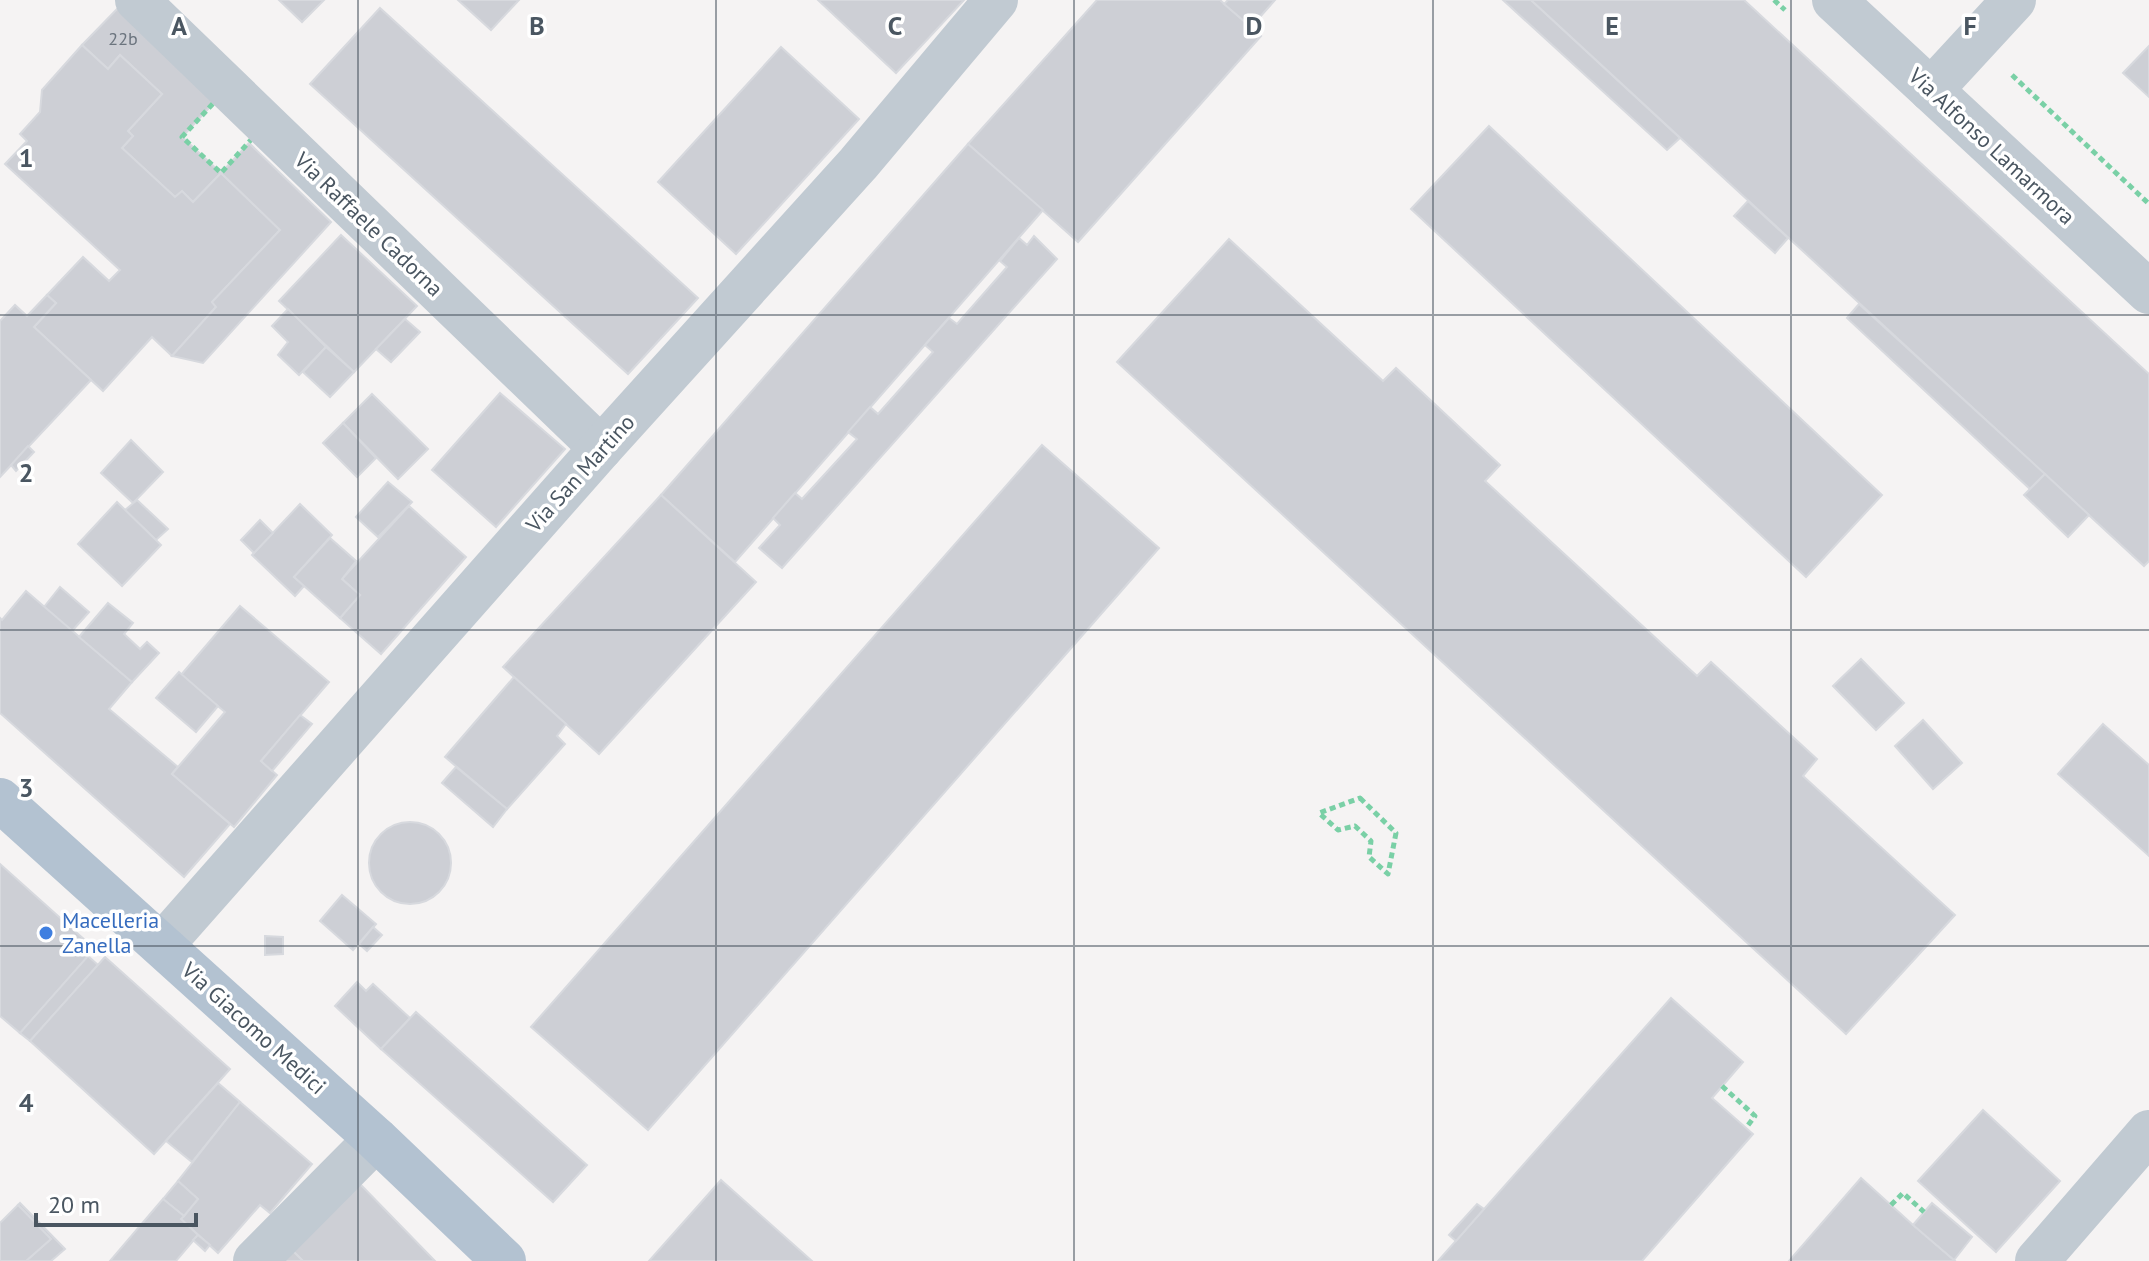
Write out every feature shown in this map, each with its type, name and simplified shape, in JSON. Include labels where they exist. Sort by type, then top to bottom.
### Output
[{"type":"main road","name":"Via Giacomo Medici","points":[[0,800],[376,1139],[504,1261]]},
{"type":"street","name":"Via Raffaele Cadorna","points":[[137,0],[601,448]]},
{"type":"street","name":"Via San Martino","points":[[162,945],[601,448],[858,164],[996,0]]},
{"type":"street","name":"Via Alfonso Lamarmora","points":[[1834,0],[2149,292]]},
{"type":"street","points":[[1931,90],[2014,0]]},
{"type":"street","points":[[2037,1261],[2149,1132]]},
{"type":"street","points":[[255,1261],[376,1139]]},
{"type":"path","points":[[1977,42],[2149,204]]},
{"type":"path","points":[[1360,798],[1396,833],[1388,874],[1369,857],[1371,841],[1355,826],[1338,830],[1319,813],[1360,798]]},
{"type":"path","points":[[1722,1086],[1755,1116],[1746,1128]]},
{"type":"path","points":[[1891,1205],[1903,1193],[1924,1212]]},
{"type":"building","points":[[279,0],[324,0],[302,22]]},
{"type":"building","points":[[458,0],[519,0],[491,30]]},
{"type":"building","points":[[818,0],[964,0],[896,73]]},
{"type":"building","points":[[1097,0],[1220,0],[1261,36],[1078,242],[968,144]]},
{"type":"building","points":[[1228,0],[1275,0],[1251,27],[1224,4]]},
{"type":"building","points":[[1503,0],[1531,0],[1680,138],[1667,150]]},
{"type":"building","points":[[1531,0],[1744,0],[2149,374],[2149,561],[2144,566]]},
{"type":"building","points":[[122,4],[220,96],[182,137],[221,173],[193,202],[182,191],[175,197],[122,148],[133,136],[128,131],[162,94],[120,55],[108,69],[82,45]]},
{"type":"building","points":[[380,8],[698,298],[628,374],[310,84]]},
{"type":"building","points":[[82,45],[108,69],[120,55],[162,94],[128,131],[133,136],[122,148],[175,197],[182,191],[193,202],[221,173],[280,230],[212,302],[216,307],[172,356],[152,337],[103,391],[34,327],[56,303],[47,295],[83,257],[109,281],[120,270],[5,164],[27,141],[20,134],[40,112],[42,90]]},
{"type":"building","points":[[2149,46],[2149,97],[2123,73]]},
{"type":"building","points":[[781,47],[859,119],[736,254],[658,182]]},
{"type":"building","points":[[1489,126],[1882,495],[1806,577],[1411,209]]},
{"type":"building","points":[[249,143],[331,222],[203,363],[172,356],[216,307],[212,302],[280,230],[221,173]]},
{"type":"building","points":[[968,144],[1043,210],[735,562],[661,495]]},
{"type":"building","points":[[1748,201],[1788,238],[1775,253],[1734,216]]},
{"type":"building","points":[[341,235],[417,306],[354,372],[279,301]]},
{"type":"building","points":[[1034,236],[1057,259],[782,568],[759,548],[780,525],[773,518],[795,493],[802,499],[857,439],[848,432],[870,407],[878,414],[933,352],[925,345],[949,318],[957,324],[1007,267],[1000,261],[1019,238],[1027,245]]},
{"type":"building","points":[[1229,239],[1383,381],[1396,368],[1500,465],[1485,481],[1697,676],[1711,662],[1817,759],[1803,776],[1955,915],[1846,1034],[1117,362]]},
{"type":"building","points":[[47,295],[56,303],[34,327],[91,380],[0,477],[0,321],[15,305],[27,316]]},
{"type":"building","points":[[1859,304],[2045,474],[2030,489],[1847,318]]},
{"type":"building","points":[[288,309],[326,347],[299,375],[278,355],[288,342],[272,326]]},
{"type":"building","points":[[405,319],[420,332],[391,362],[376,349]]},
{"type":"building","points":[[326,347],[354,372],[330,397],[303,372]]},
{"type":"building","points":[[500,393],[565,449],[496,527],[432,470]]},
{"type":"building","points":[[372,394],[428,449],[398,479],[343,423]]},
{"type":"building","points":[[343,423],[376,458],[357,477],[323,443]]},
{"type":"building","points":[[131,440],[163,472],[133,503],[101,473]]},
{"type":"building","points":[[1042,445],[1159,548],[648,1130],[531,1027]]},
{"type":"building","points":[[28,446],[34,452],[16,471],[11,465]]},
{"type":"building","points":[[2045,474],[2089,515],[2068,537],[2024,495]]},
{"type":"building","points":[[388,482],[412,502],[378,537],[356,517]]},
{"type":"building","points":[[661,495],[756,582],[599,754],[503,667]]},
{"type":"building","points":[[137,500],[168,529],[156,540],[125,510]]},
{"type":"building","points":[[117,502],[161,545],[122,586],[78,544]]},
{"type":"building","points":[[300,504],[332,535],[294,577],[304,586],[295,596],[252,555]]},
{"type":"building","points":[[409,506],[466,557],[381,654],[340,618],[360,595],[342,579]]},
{"type":"building","points":[[260,520],[273,533],[254,553],[241,540]]},
{"type":"building","points":[[330,538],[356,561],[342,579],[360,595],[340,618],[294,577]]},
{"type":"building","points":[[60,587],[89,612],[72,631],[44,607]]},
{"type":"building","points":[[26,591],[132,682],[109,709],[178,767],[172,774],[230,824],[184,877],[0,713],[0,618],[2,620]]},
{"type":"building","points":[[108,603],[133,623],[124,634],[140,649],[147,642],[159,653],[132,682],[79,637]]},
{"type":"building","points":[[240,606],[329,682],[261,761],[277,775],[234,827],[172,774],[225,712],[181,675]]},
{"type":"building","points":[[1861,659],[1904,703],[1876,730],[1833,686]]},
{"type":"building","points":[[179,672],[218,706],[196,732],[156,698]]},
{"type":"building","points":[[514,677],[566,724],[557,736],[565,744],[507,809],[445,757]]},
{"type":"building","points":[[300,715],[312,724],[272,771],[261,761]]},
{"type":"building","points":[[1923,720],[1962,763],[1933,789],[1895,746]]},
{"type":"building","points":[[2103,724],[2149,765],[2149,856],[2058,774]]},
{"type":"building","points":[[456,767],[507,809],[493,827],[442,783]]},
{"type":"building","points":[[410,822],[426,825],[439,834],[448,847],[451,863],[448,879],[439,892],[426,901],[410,904],[394,901],[381,892],[372,879],[369,863],[372,847],[381,834],[394,825]]},
{"type":"building","points":[[0,864],[95,949],[20,1033],[0,1016]]},
{"type":"building","points":[[342,895],[376,924],[353,950],[320,921]]},
{"type":"building","points":[[373,927],[382,935],[367,951],[359,944]]},
{"type":"building","points":[[265,936],[283,937],[283,954],[265,955]]},
{"type":"building","points":[[88,956],[98,965],[30,1041],[20,1033]]},
{"type":"building","points":[[105,957],[230,1069],[154,1154],[30,1041]]},
{"type":"building","points":[[357,982],[366,991],[373,984],[410,1018],[381,1049],[335,1006]]},
{"type":"building","points":[[1671,998],[1743,1062],[1712,1098],[1753,1134],[1642,1261],[1438,1261]]},
{"type":"building","points":[[416,1012],[587,1165],[553,1202],[381,1049]]},
{"type":"building","points":[[218,1083],[240,1102],[192,1162],[166,1141]]},
{"type":"building","points":[[240,1102],[312,1164],[270,1213],[260,1205],[218,1253],[181,1219],[198,1199],[178,1181]]},
{"type":"building","points":[[1983,1110],[2060,1181],[1996,1252],[1918,1181]]},
{"type":"building","points":[[1861,1178],[1913,1225],[1955,1261],[1789,1261]]},
{"type":"building","points":[[721,1180],[812,1261],[649,1261]]},
{"type":"building","points":[[178,1181],[198,1199],[184,1216],[163,1199]]},
{"type":"building","points":[[359,1183],[435,1261],[303,1261],[291,1249]]},
{"type":"building","points":[[163,1199],[184,1216],[181,1219],[198,1235],[176,1261],[110,1261]]},
{"type":"building","points":[[20,1203],[65,1249],[51,1261],[26,1261],[51,1239],[18,1205]]},
{"type":"building","points":[[1932,1203],[1972,1237],[1954,1260],[1913,1225]]},
{"type":"building","points":[[1477,1204],[1484,1209],[1456,1241],[1449,1235]]},
{"type":"building","points":[[18,1205],[51,1239],[26,1261],[0,1261],[0,1223]]},
{"type":"building","points":[[198,1235],[210,1245],[205,1251],[193,1240]]},
{"type":"building","points":[[291,1249],[303,1261],[278,1261]]},
{"type":"place","name":"Macelleria Zanella","points":[[46,933]]}]
